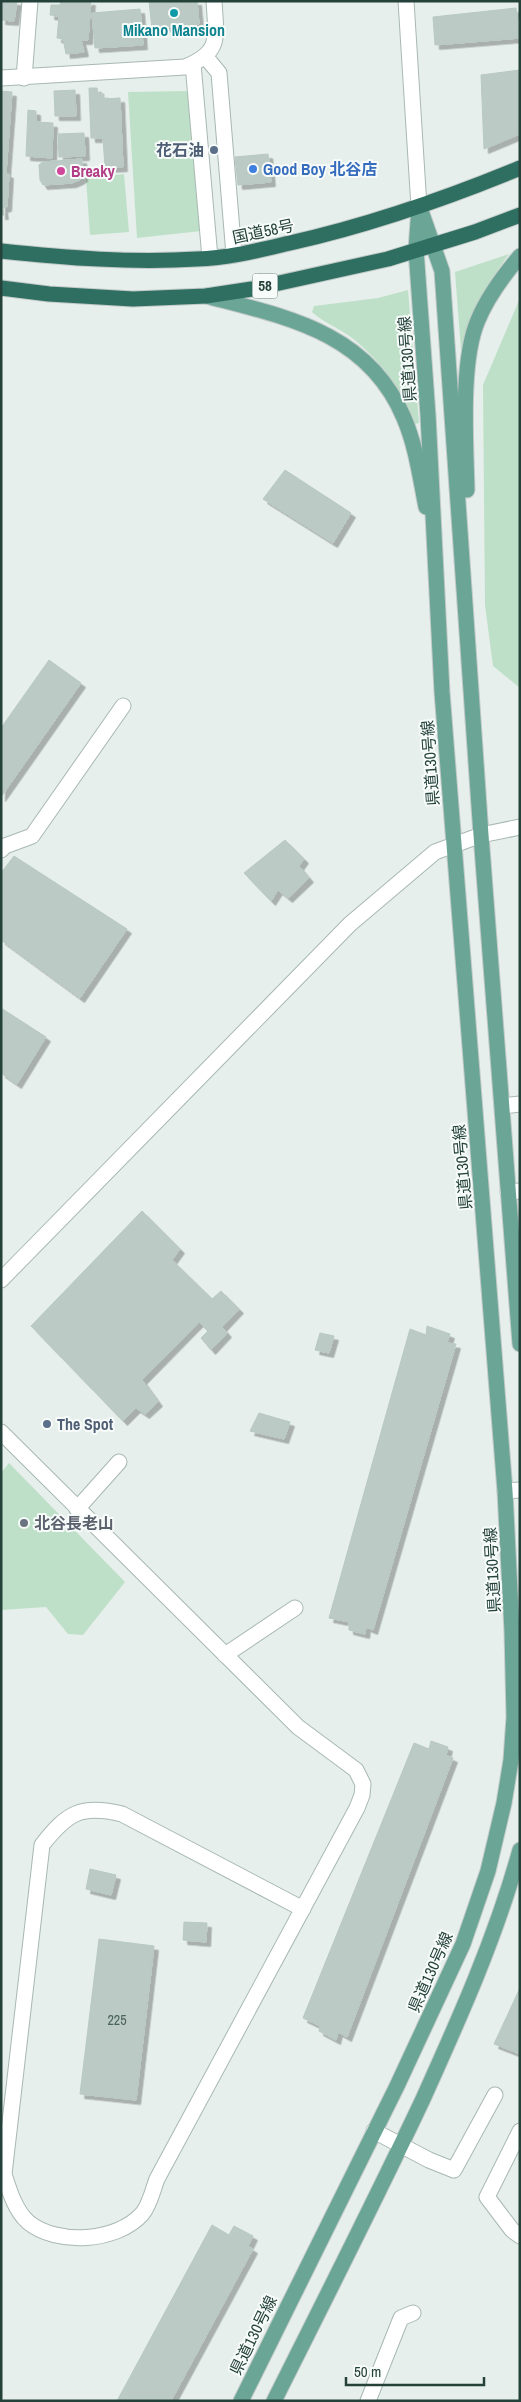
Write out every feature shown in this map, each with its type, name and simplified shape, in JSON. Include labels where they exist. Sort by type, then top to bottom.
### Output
[{"type":"highway","name":"国道58号","points":[[1,251],[74,259],[151,261],[234,255],[363,225],[419,207],[520,168]]},
{"type":"highway","name":"58","points":[[1,288],[49,294],[133,299],[206,296],[388,259],[520,215]]},
{"type":"main road","points":[[419,207],[442,271],[480,835],[502,1106],[514,1191],[520,1344]]},
{"type":"main road","name":"県道130号線","points":[[241,2401],[374,2131],[463,1944],[488,1871],[504,1803],[511,1760],[514,1717],[512,1491],[453,844],[442,692],[436,560],[416,250],[419,207]]},
{"type":"main road","points":[[463,571],[468,514],[465,416],[469,354],[477,322],[493,290],[520,256]]},
{"type":"main road","points":[[206,296],[292,319],[340,343],[366,362],[383,380],[405,418],[414,446],[436,560]]},
{"type":"main road","points":[[274,2401],[402,2146],[486,1957],[508,1894],[520,1850]]},
{"type":"street","points":[[24,78],[30,1]]},
{"type":"street","points":[[1,78],[185,67],[199,60],[214,46],[216,30],[214,1]]},
{"type":"street","points":[[406,1],[419,207]]},
{"type":"street","points":[[199,60],[219,73],[234,255]]},
{"type":"street","points":[[199,60],[210,258]]},
{"type":"street","points":[[1,850],[5,846],[32,836],[123,706]]},
{"type":"street","points":[[1,1280],[350,924],[435,852],[480,835],[520,827]]},
{"type":"street","points":[[502,1106],[520,1104]]},
{"type":"street","points":[[1,1432],[298,1727],[356,1770],[363,1784],[362,1795],[357,1808],[303,1909],[157,2179],[143,2213],[126,2227],[87,2237],[56,2235],[28,2221],[11,2194],[4,2174],[42,1845],[52,1832],[63,1821],[89,1808],[122,1814],[303,1909]]},
{"type":"street","points":[[78,1509],[118,1462]]},
{"type":"street","points":[[225,1655],[295,1608]]},
{"type":"street","points":[[374,2131],[454,2170],[496,2096]]},
{"type":"street","points":[[520,2131],[487,2197],[512,2230],[520,2236]]},
{"type":"street","points":[[368,2401],[401,2318],[413,2313]]},
{"type":"green space","points":[[188,91],[201,231],[137,238],[128,92]]},
{"type":"green space","points":[[124,174],[129,232],[90,235],[86,178]]},
{"type":"green space","points":[[509,254],[494,276],[475,311],[465,349],[461,350],[455,272]]},
{"type":"green space","points":[[408,290],[419,423],[415,424],[404,399],[379,363],[359,343],[312,312],[314,306],[378,298]]},
{"type":"green space","points":[[520,298],[520,688],[493,666],[485,605],[483,385]]},
{"type":"green space","points":[[9,1463],[125,1582],[83,1635],[68,1634],[46,1607],[1,1610],[1,1473]]},
{"type":"building","points":[[2,1],[17,1],[14,21],[1,20]]},
{"type":"building","points":[[61,1],[91,1],[88,40],[81,40],[84,52],[66,54],[63,39],[57,38],[59,16],[50,15],[51,5],[60,5]]},
{"type":"building","name":"Mikano Mansion","points":[[149,1],[197,1],[199,24],[152,29]]},
{"type":"building","points":[[516,8],[520,38],[435,45],[433,17]]},
{"type":"building","points":[[140,9],[143,45],[95,48],[92,13]]},
{"type":"building","points":[[520,70],[520,134],[484,149],[481,75]]},
{"type":"building","points":[[89,88],[97,88],[98,94],[104,94],[104,99],[120,98],[123,167],[105,168],[103,138],[91,138]]},
{"type":"building","points":[[75,90],[76,116],[55,116],[54,91]]},
{"type":"building","points":[[1,91],[12,92],[6,173],[9,174],[7,207],[3,208],[4,215],[1,215]]},
{"type":"building","points":[[28,110],[36,111],[36,122],[53,123],[52,158],[26,156]]},
{"type":"building","points":[[84,133],[85,156],[59,157],[58,134]]},
{"type":"building","name":"Good Boy 北谷店","points":[[268,154],[271,182],[238,185],[235,157]]},
{"type":"building","name":"Breaky","points":[[82,159],[83,177],[79,180],[72,183],[43,185],[40,180],[39,165],[43,162]]},
{"type":"building","points":[[285,470],[351,513],[333,543],[263,499]]},
{"type":"building","points":[[49,660],[81,683],[1,797],[1,728]]},
{"type":"building","points":[[285,840],[304,859],[299,866],[309,878],[288,898],[278,890],[271,901],[244,873]]},
{"type":"building","points":[[14,856],[127,929],[80,998],[1,940],[1,873]]},
{"type":"building","points":[[1,1008],[46,1037],[17,1084],[1,1073]]},
{"type":"building","points":[[142,1211],[180,1249],[172,1260],[212,1299],[221,1291],[239,1309],[222,1327],[227,1333],[211,1350],[201,1338],[208,1331],[199,1322],[142,1380],[158,1402],[145,1414],[136,1408],[123,1421],[31,1326]]},
{"type":"building","points":[[427,1326],[450,1334],[447,1343],[456,1344],[373,1630],[366,1627],[365,1634],[349,1630],[349,1622],[329,1618],[410,1329],[426,1335]]},
{"type":"building","points":[[320,1333],[334,1336],[329,1353],[315,1350]]},
{"type":"building","points":[[259,1413],[290,1422],[284,1439],[250,1431]]},
{"type":"building","points":[[431,1741],[448,1747],[446,1755],[453,1758],[347,2037],[338,2032],[336,2040],[319,2031],[320,2026],[303,2018],[414,1743],[429,1749]]},
{"type":"building","points":[[90,1869],[116,1875],[111,1895],[86,1889]]},
{"type":"building","points":[[184,1922],[207,1923],[206,1942],[183,1940]]},
{"type":"building","points":[[99,1939],[154,1946],[136,2100],[80,2094]]},
{"type":"building","points":[[520,1988],[520,2054],[494,2044]]},
{"type":"building","points":[[212,2225],[229,2235],[234,2226],[253,2236],[248,2246],[253,2249],[171,2401],[117,2401]]},
{"type":"place","name":"Mikano Mansion","points":[[174,13]]},
{"type":"place","name":"花石油","points":[[214,150]]},
{"type":"place","name":"Good Boy 北谷店","points":[[253,169]]},
{"type":"place","name":"Breaky","points":[[61,171]]},
{"type":"place","name":"The Spot","points":[[47,1424]]},
{"type":"place","name":"北谷長老山","points":[[24,1523]]}]
